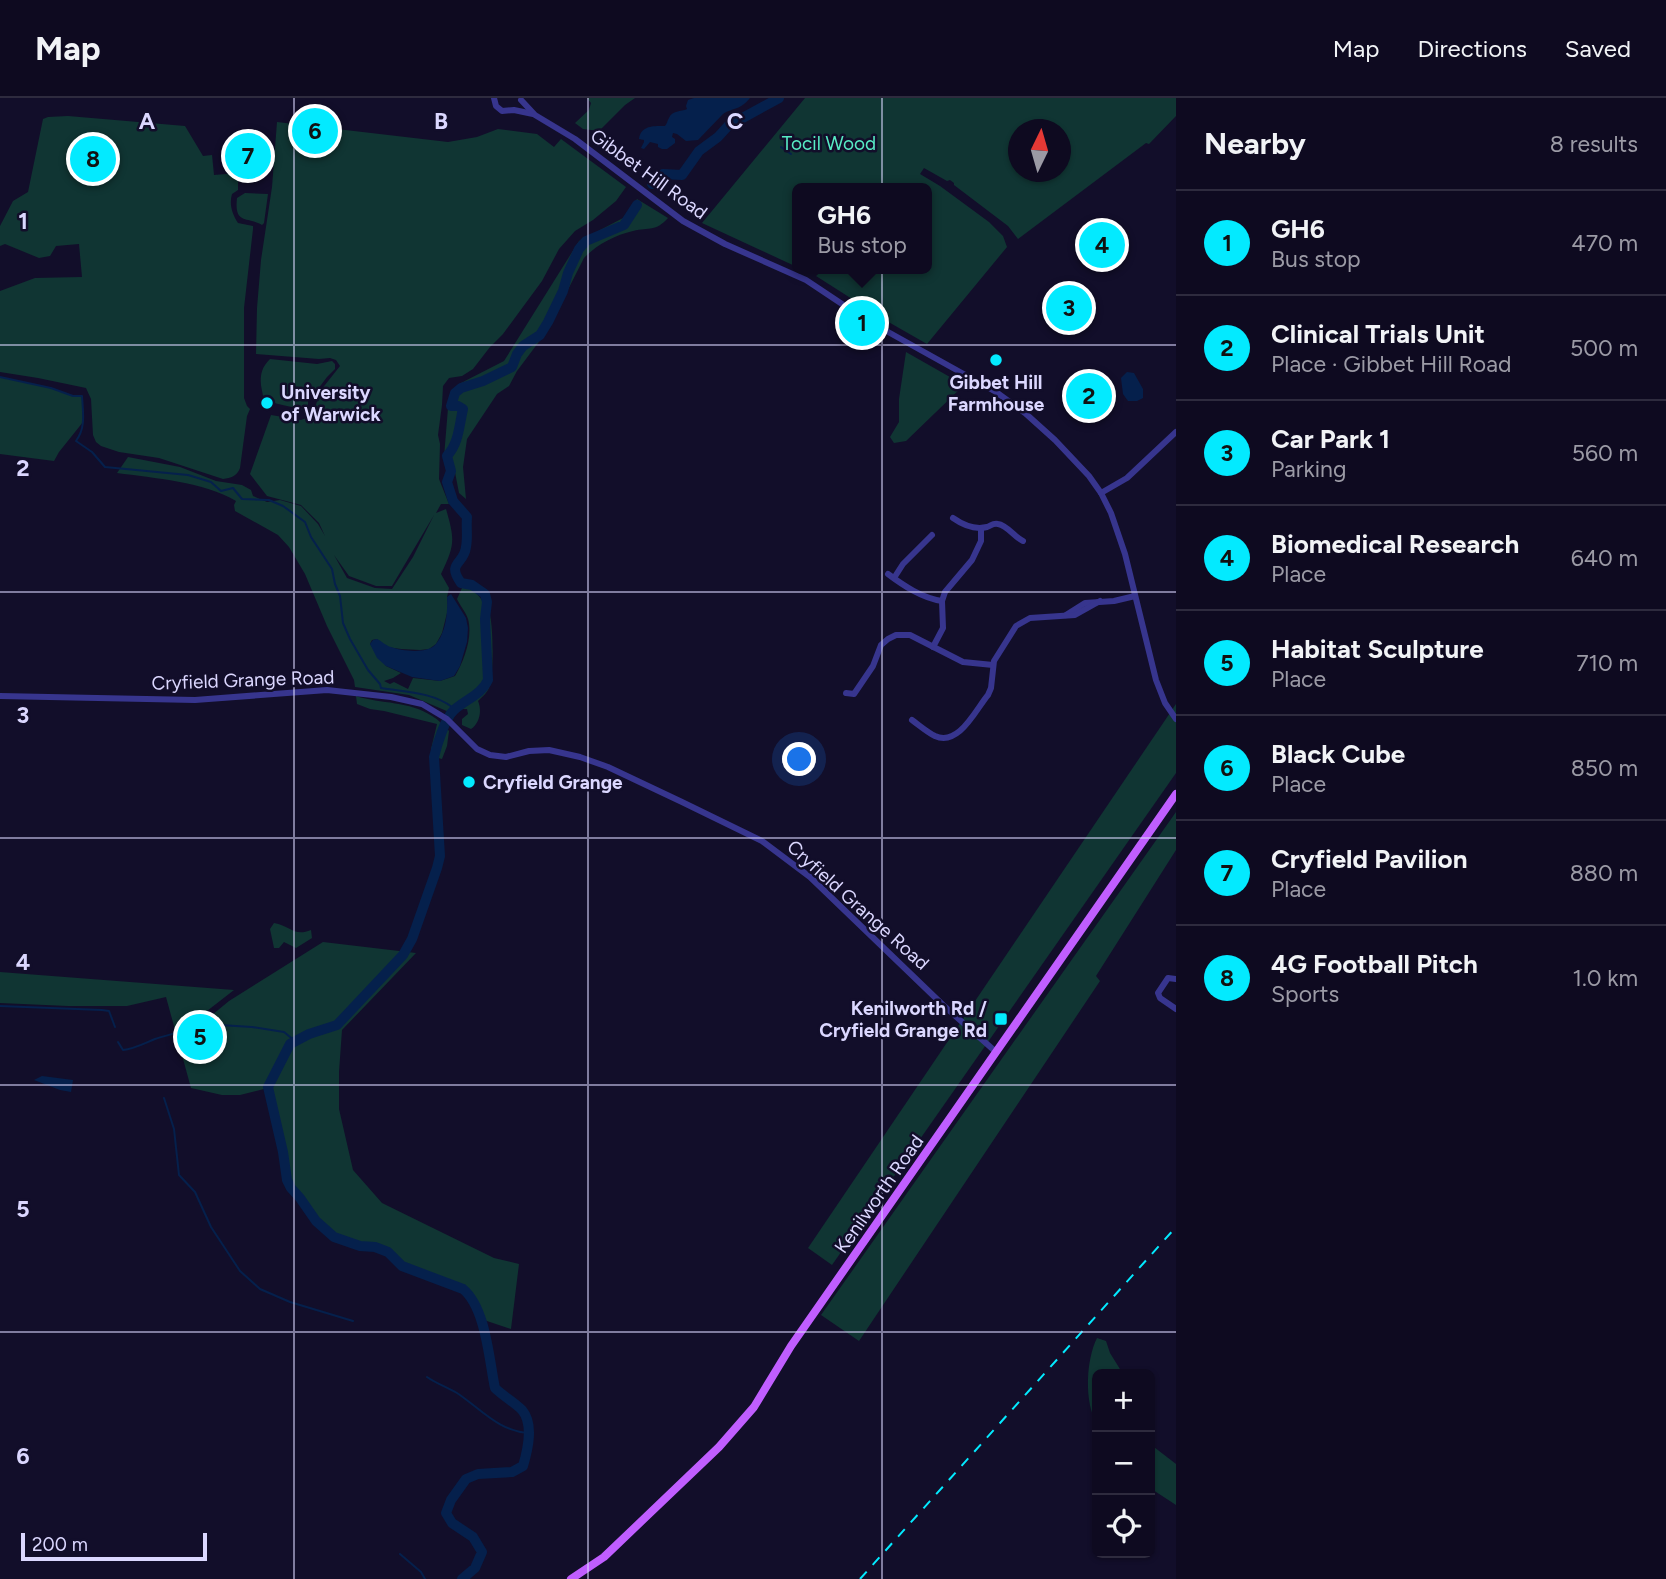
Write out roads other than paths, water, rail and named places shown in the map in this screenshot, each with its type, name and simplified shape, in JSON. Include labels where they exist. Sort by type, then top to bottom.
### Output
[{"type":"main road","name":"Kenilworth Road","points":[[571,1579],[604,1557],[719,1447],[754,1407],[791,1346],[1176,794]]},
{"type":"street","points":[[494,98],[496,106],[502,111],[510,112],[517,108],[521,99]]},
{"type":"street","name":"Gibbet Hill Road","points":[[521,99],[535,114],[575,139],[682,221],[792,274]]},
{"type":"street","name":"Gibbet Hill Road","points":[[514,110],[535,114]]},
{"type":"street","name":"Gibbet Hill Road","points":[[793,274],[863,318],[996,392],[1025,412],[1055,439],[1089,476],[1101,493],[1118,531],[1156,680],[1165,704],[1176,719]]},
{"type":"street","points":[[1101,493],[1127,478],[1176,432]]},
{"type":"street","points":[[953,518],[961,524],[981,528],[1001,524],[1023,541]]},
{"type":"street","points":[[933,647],[943,625],[942,601],[947,590],[972,560],[981,541],[981,528]]},
{"type":"street","points":[[932,535],[891,576],[933,600],[942,601]]},
{"type":"street","points":[[912,720],[937,737],[955,735],[988,695],[993,665],[1012,630],[1022,621],[1040,616],[1081,613],[1100,601],[1135,596]]},
{"type":"street","points":[[859,701],[850,694],[873,666],[879,649],[896,635],[906,634],[962,662],[993,665]]},
{"type":"street","name":"Cryfield Grange Road","points":[[0,696],[195,700],[334,690],[408,700],[427,706],[486,754],[506,757],[529,751],[549,750],[608,767],[762,841],[810,877],[943,1006],[996,1052]]},
{"type":"street","points":[[1175,1007],[1160,998],[1158,993],[1168,978],[1176,979]]},
{"type":"water","points":[[750,98],[740,107],[723,114],[698,140],[686,141],[673,133],[675,143],[667,149],[650,142],[644,149],[641,148],[644,142],[639,139],[642,131],[649,127],[665,126],[670,115],[687,109],[688,100]]},
{"type":"water","points":[[1127,372],[1134,373],[1143,389],[1143,398],[1137,401],[1128,401],[1123,394],[1121,378]]},
{"type":"water","points":[[451,594],[466,618],[468,628],[460,666],[454,676],[440,681],[412,677],[386,666],[377,658],[370,644],[377,639],[389,646],[407,650],[426,650],[435,645],[444,629],[447,597]]},
{"type":"water","points":[[42,1076],[73,1080],[71,1092],[34,1080]]},
{"type":"waterway","points":[[652,184],[663,174],[682,175],[699,151],[728,126],[779,98]]},
{"type":"waterway","points":[[781,147],[791,154]]},
{"type":"waterway","points":[[462,1579],[475,1568],[482,1552],[473,1537],[452,1523],[446,1513],[451,1500],[466,1479],[478,1474],[512,1472],[523,1466],[529,1437],[526,1416],[495,1388],[482,1321],[471,1298],[463,1289],[402,1266],[388,1252],[334,1237],[316,1221],[287,1180],[268,1087],[290,1044],[309,1034],[337,1025],[403,955],[412,939],[440,856],[434,757],[437,746],[451,714],[477,693],[488,680],[485,594],[472,585],[461,583],[455,571],[465,553],[467,539],[467,517],[453,501],[447,482],[451,471],[447,456],[456,440],[463,409],[451,406],[455,393],[512,367],[523,346],[540,335],[548,322],[579,249],[586,241],[624,225],[637,205]]},
{"type":"waterway","points":[[0,377],[82,396],[83,425],[76,441],[92,452],[105,467],[188,475],[211,482],[221,491],[233,488],[242,499],[269,500],[283,506],[305,522],[311,537],[332,569],[340,596],[343,623],[350,639],[381,688],[436,698],[452,707],[451,713]]},
{"type":"waterway","points":[[0,1006],[109,1011],[115,1027]]},
{"type":"waterway","points":[[118,1042],[123,1050],[198,1024]]},
{"type":"waterway","points":[[204,1024],[284,1032],[295,1041]]},
{"type":"waterway","points":[[164,1098],[174,1129],[179,1175],[195,1192],[211,1227],[240,1271],[260,1289],[290,1302],[353,1321]]},
{"type":"waterway","points":[[427,1377],[457,1393],[499,1424],[529,1433]]},
{"type":"waterway","points":[[400,1554],[421,1572],[425,1579]]},
{"type":"railway","points":[[860,1579],[1176,1227]]},
{"type":"place","name":"Black Cube","points":[[315,131]]},
{"type":"place","name":"Cryfield Pavilion","points":[[248,156]]},
{"type":"place","name":"4G Football Pitch","points":[[93,159]]},
{"type":"place","name":"Biomedical Research","points":[[1102,245]]},
{"type":"place","name":"Car Park 1","points":[[1069,308]]},
{"type":"place","name":"GH6","points":[[862,323]]},
{"type":"place","name":"Gibbet Hill Farmhouse","points":[[996,360]]},
{"type":"place","name":"Clinical Trials Unit","points":[[1089,396]]},
{"type":"place","name":"University of Warwick","points":[[267,403]]},
{"type":"place","name":"Cryfield Grange","points":[[469,782]]},
{"type":"place","name":"Kenilworth Rd / Cryfield Grange Rd","points":[[1001,1019]]},
{"type":"place","name":"Habitat Sculpture","points":[[200,1037]]},
{"type":"park label","name":"Tocil Wood","points":[[829,143]]}]
